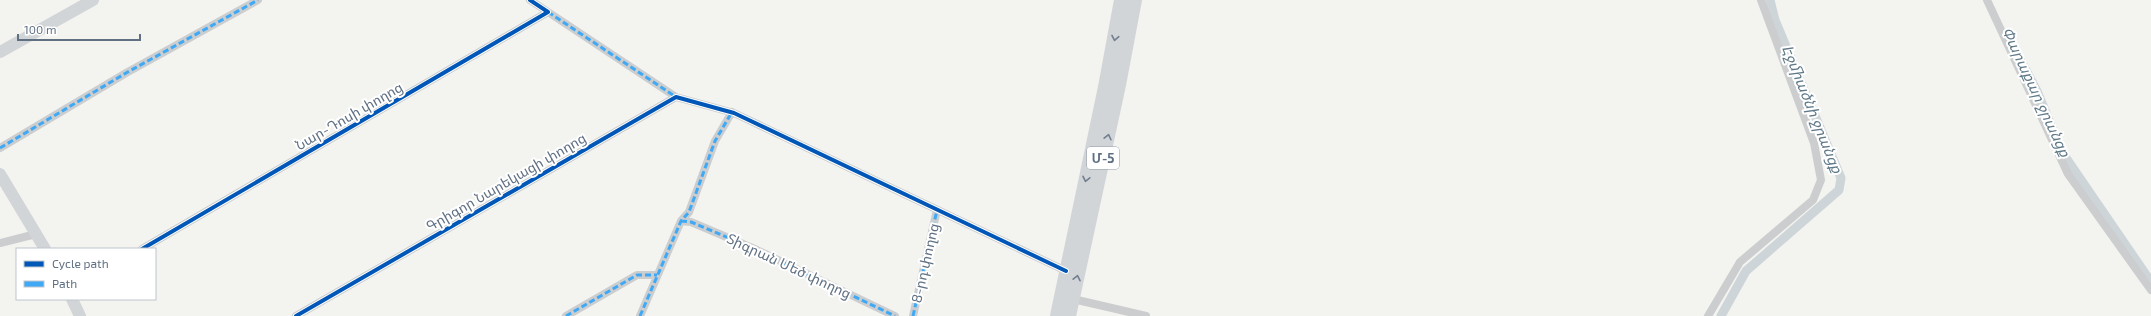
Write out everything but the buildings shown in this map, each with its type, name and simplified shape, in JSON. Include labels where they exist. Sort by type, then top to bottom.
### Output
[{"type":"highway","name":"Մ-5","points":[[1057,316],[1106,88],[1122,0]]},
{"type":"highway","name":"Մ-5","points":[[1069,316],[1119,85],[1135,0]]},
{"type":"main road","points":[[0,52],[93,0]]},
{"type":"main road","points":[[0,174],[44,248]]},
{"type":"main road","points":[[72,300],[80,316]]},
{"type":"street","points":[[0,148],[132,69],[258,0]]},
{"type":"street","points":[[530,0],[676,97],[733,112],[1066,271]]},
{"type":"street","points":[[1708,316],[1740,262],[1813,200],[1821,180],[1814,143],[1761,0]]},
{"type":"street","points":[[1987,0],[2068,174],[2151,290]]},
{"type":"street","name":"Նար-Դոսի փողոց","points":[[144,248],[548,12]]},
{"type":"street","name":"Գրիգոր Նարեկացի փողոց","points":[[296,316],[676,97]]},
{"type":"street","points":[[640,316],[681,220],[689,212],[715,141],[733,112]]},
{"type":"street","name":"8-րդ փողոց","points":[[912,316],[937,210]]},
{"type":"street","name":"Տիգրան Մեծ փողոց","points":[[681,220],[691,222],[757,250],[895,316]]},
{"type":"street","points":[[0,243],[36,234]]},
{"type":"street","points":[[566,316],[637,275],[657,275]]},
{"type":"street","points":[[1073,299],[1146,316]]},
{"type":"waterway","name":"Էջմիածնի ջրանցք","points":[[1721,316],[1746,271],[1839,190],[1841,178],[1775,20],[1770,0]]},
{"type":"waterway","name":"Փարաքար ջրանցք","points":[[2006,33],[2037,91],[2062,152],[2151,282]]},
{"type":"marked path","points":[[0,148],[126,73],[258,0]]},
{"type":"marked path","points":[[548,12],[676,97]]},
{"type":"marked path","points":[[640,316],[681,221],[689,212],[715,141],[732,112]]},
{"type":"marked path","points":[[913,316],[937,210]]},
{"type":"marked path","points":[[681,221],[691,222],[757,250],[895,316]]},
{"type":"marked path","points":[[566,316],[637,275],[657,275]]},
{"type":"cycle path","points":[[144,248],[548,12],[530,0]]},
{"type":"cycle path","points":[[296,316],[676,97],[734,113],[1066,271]]}]
